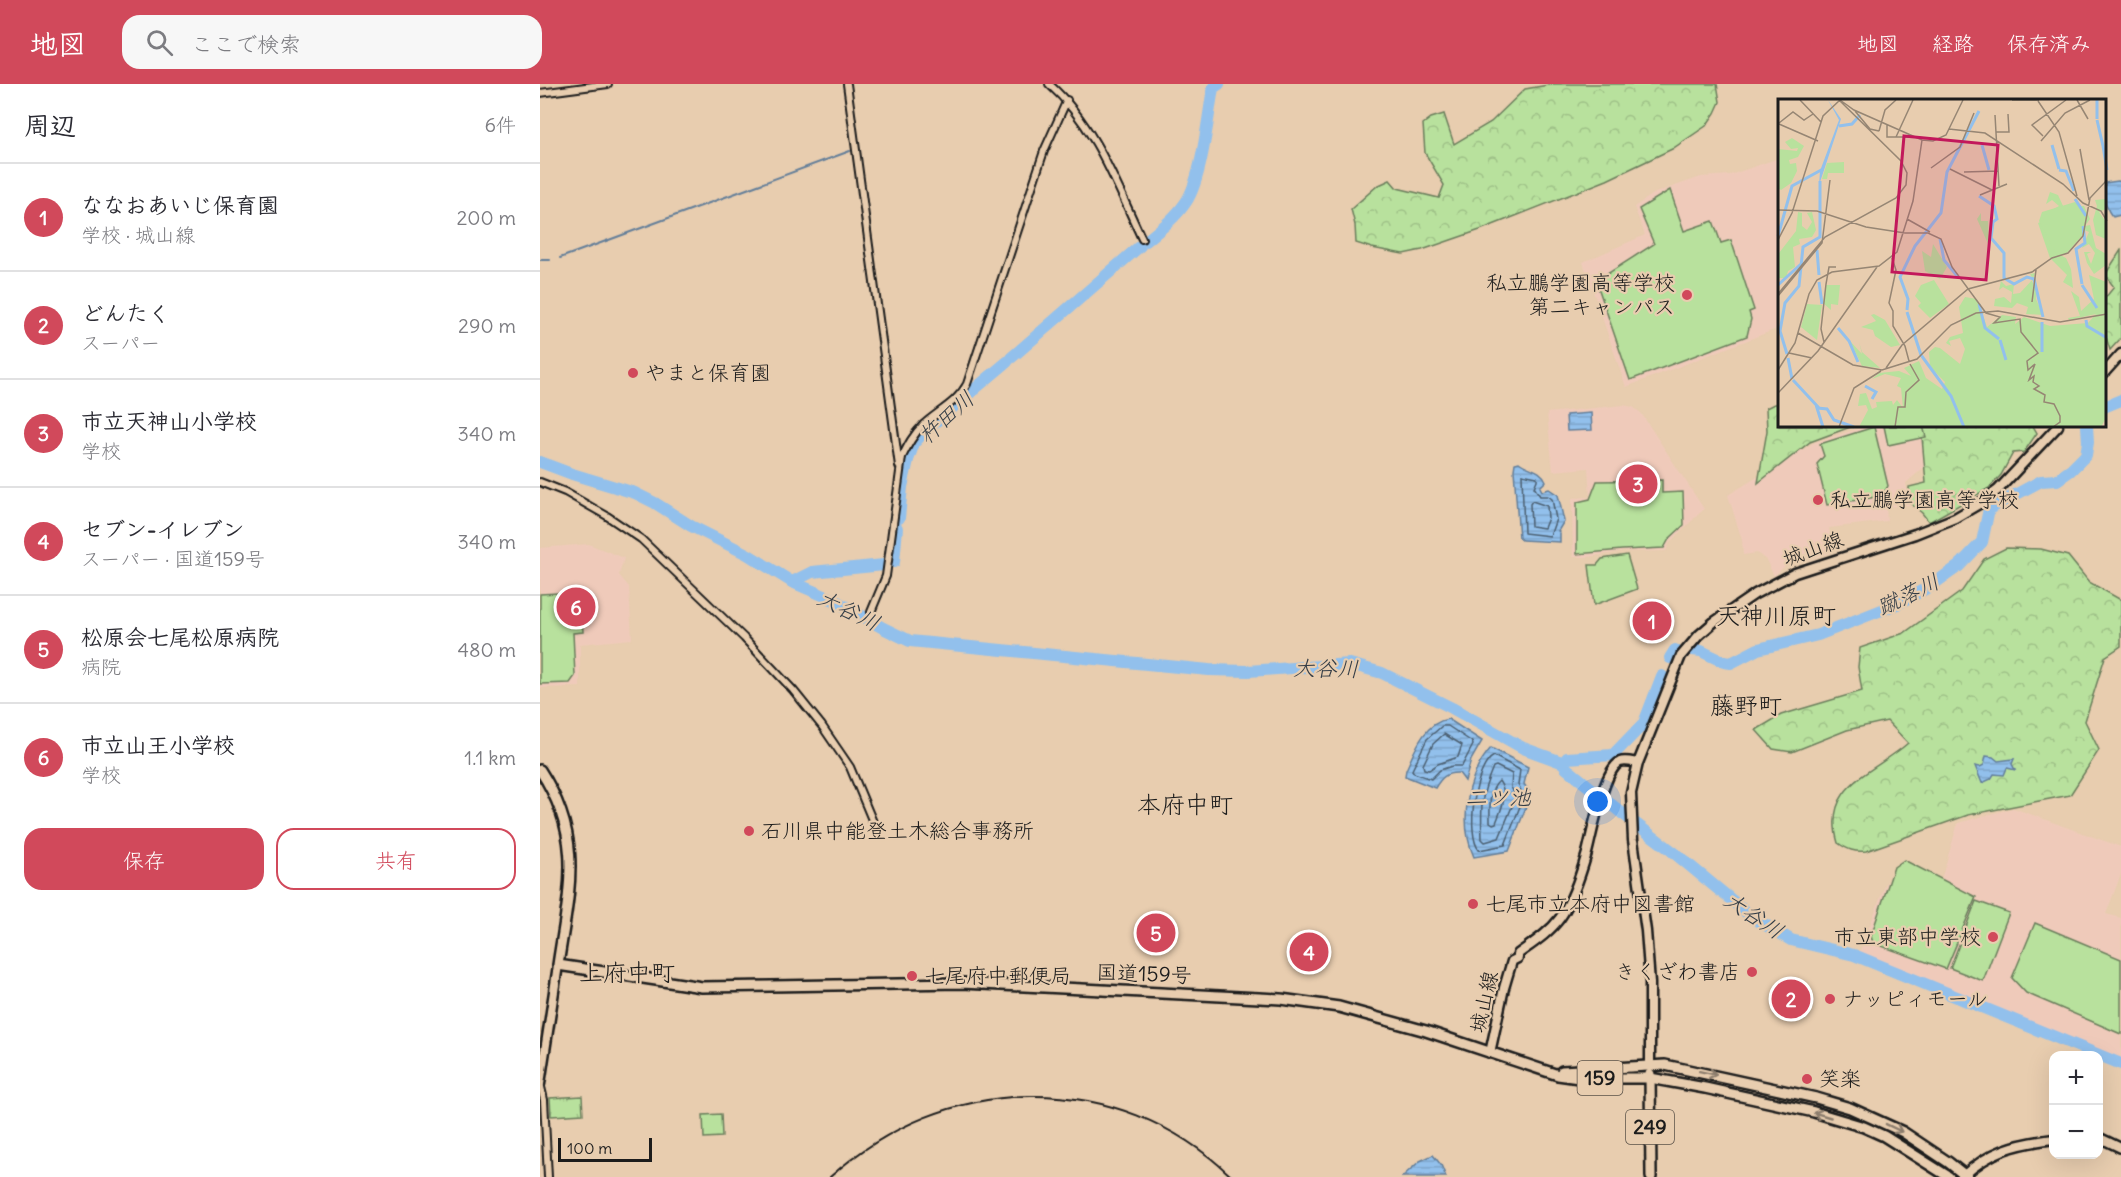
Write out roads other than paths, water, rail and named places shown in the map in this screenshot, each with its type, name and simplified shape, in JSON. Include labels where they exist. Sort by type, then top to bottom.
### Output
[{"type":"highway","points":[[540,770],[560,809],[570,848],[572,875],[558,965]]},
{"type":"highway","name":"国道159号","points":[[558,965],[702,987],[962,983],[1281,999],[1339,1007],[1426,1031],[1558,1075],[1579,1078],[1650,1078]]},
{"type":"highway","name":"国道159号","points":[[1551,1071],[1650,1065]]},
{"type":"highway","name":"249","points":[[1650,1065],[1651,1177]]},
{"type":"highway","name":"159","points":[[1650,1065],[1665,1065],[1748,1082],[1850,1108],[1903,1132],[1965,1176]]},
{"type":"highway","name":"159","points":[[1650,1078],[1814,1112],[1864,1127],[1884,1136],[1950,1177]]},
{"type":"main road","points":[[2106,371],[2121,354]]},
{"type":"main road","name":"城山線","points":[[1650,1065],[1650,983],[1646,931],[1630,813],[1631,793],[1638,763],[1681,656],[1714,622],[1755,594],[1795,573],[1915,534],[1956,518],[1998,490],[2056,428]]},
{"type":"main road","name":"城山線","points":[[1490,1053],[1512,961],[1546,934],[1561,917],[1587,852],[1604,788],[1617,764],[1638,763]]},
{"type":"main road","points":[[540,1083],[558,965]]},
{"type":"main road","points":[[2103,1139],[2121,1148]]},
{"type":"main road","points":[[1965,1176],[1990,1155],[2008,1148],[2049,1140]]},
{"type":"street","points":[[540,93],[608,84]]},
{"type":"street","points":[[847,84],[900,469]]},
{"type":"street","points":[[1049,84],[1067,100],[1096,143],[1142,239]]},
{"type":"street","points":[[871,612],[886,576],[902,457],[910,439],[923,425],[962,393],[967,384],[1044,151],[1067,100]]},
{"type":"street","points":[[540,482],[565,492],[641,539],[744,638],[793,690],[822,726],[850,767],[875,827]]},
{"type":"street","points":[[540,1083],[544,1100],[543,1151],[548,1177]]},
{"type":"water","points":[[2121,182],[2121,215],[2113,217],[2108,210],[2106,183]]},
{"type":"water","points":[[1591,413],[1592,430],[1567,431],[1566,415]]},
{"type":"water","points":[[1519,462],[1544,477],[1546,481],[1540,487],[1542,491],[1549,489],[1558,495],[1564,521],[1558,531],[1560,542],[1519,538],[1514,470],[1515,463]]},
{"type":"water","name":"二ツ池","points":[[1448,719],[1482,741],[1471,760],[1465,781],[1459,773],[1451,774],[1442,779],[1435,788],[1405,776],[1421,738],[1433,726]]},
{"type":"water","name":"二ツ池","points":[[1491,748],[1528,767],[1524,784],[1531,794],[1509,851],[1474,857],[1467,830],[1467,800],[1482,759]]},
{"type":"water","points":[[1986,756],[1998,761],[2014,759],[2012,764],[2015,770],[2007,768],[2004,775],[1994,774],[1991,779],[1982,783],[1975,766],[1984,765]]},
{"type":"water","points":[[1433,1155],[1441,1165],[1446,1177],[1402,1177],[1420,1161]]},
{"type":"waterway","name":"杵田川","points":[[1146,241],[1178,213],[1192,191],[1204,147],[1213,88],[1219,84]]},
{"type":"waterway","points":[[560,258],[850,151]]},
{"type":"waterway","name":"杵田川","points":[[1011,358],[1140,246]]},
{"type":"waterway","points":[[540,260],[550,260]]},
{"type":"waterway","name":"杵田川","points":[[899,518],[902,487],[914,443],[927,429],[1007,362]]},
{"type":"waterway","name":"蹴落川","points":[[2106,406],[2121,400]]},
{"type":"waterway","name":"蹴落川","points":[[1693,650],[1731,663],[1758,649],[1818,635],[1897,604],[1929,587],[1959,566],[1982,542],[1989,509],[2041,481],[2057,480],[2086,455],[2087,428]]},
{"type":"waterway","name":"大谷川","points":[[540,462],[635,493],[691,526],[747,554],[792,582],[834,600],[910,641],[1209,670],[1248,671],[1350,664],[1382,673],[1452,708],[1523,748],[1564,763],[1566,768],[1752,917],[1791,940],[1854,955],[2121,1064]]},
{"type":"waterway","name":"杵田川","points":[[894,562],[897,528]]},
{"type":"waterway","name":"杵田川","points":[[792,582],[812,572],[884,565]]},
{"type":"waterway","name":"蹴落川","points":[[1670,658],[1675,650]]},
{"type":"waterway","name":"蹴落川","points":[[1564,763],[1567,758],[1613,755],[1644,723],[1662,676]]},
{"type":"railway","points":[[830,1177],[876,1142],[926,1117],[978,1102],[1031,1096],[1085,1101],[1137,1115],[1186,1141],[1232,1177]]},
{"type":"place","name":"私立鵬学園高等学校 第二キャンパス","points":[[1687,295]]},
{"type":"place","name":"やまと保育園","points":[[633,373]]},
{"type":"place","name":"市立天神山小学校","points":[[1638,484]]},
{"type":"place","name":"私立鵬学園高等学校","points":[[1818,500]]},
{"type":"place","name":"市立山王小学校","points":[[576,607]]},
{"type":"place","name":"ななおあいじ保育園","points":[[1652,621]]},
{"type":"place","name":"石川県中能登土木総合事務所","points":[[749,831]]},
{"type":"place","name":"七尾市立本府中図書館","points":[[1473,904]]},
{"type":"place","name":"松原会七尾松原病院","points":[[1156,933]]},
{"type":"place","name":"市立東部中学校","points":[[1993,937]]},
{"type":"place","name":"セブン-イレブン","points":[[1309,952]]},
{"type":"place","name":"きくざわ書店","points":[[1752,972]]},
{"type":"place","name":"七尾府中郵便局","points":[[912,976]]},
{"type":"place","name":"どんたく","points":[[1791,999]]},
{"type":"place","name":"ナッピィモール","points":[[1830,999]]},
{"type":"place","name":"笑楽","points":[[1807,1079]]},
{"type":"district","name":"天神川原町","points":[[1776,616]]},
{"type":"district","name":"藤野町","points":[[1746,706]]},
{"type":"district","name":"本府中町","points":[[1185,805]]},
{"type":"district","name":"上府中町","points":[[627,973]]}]
